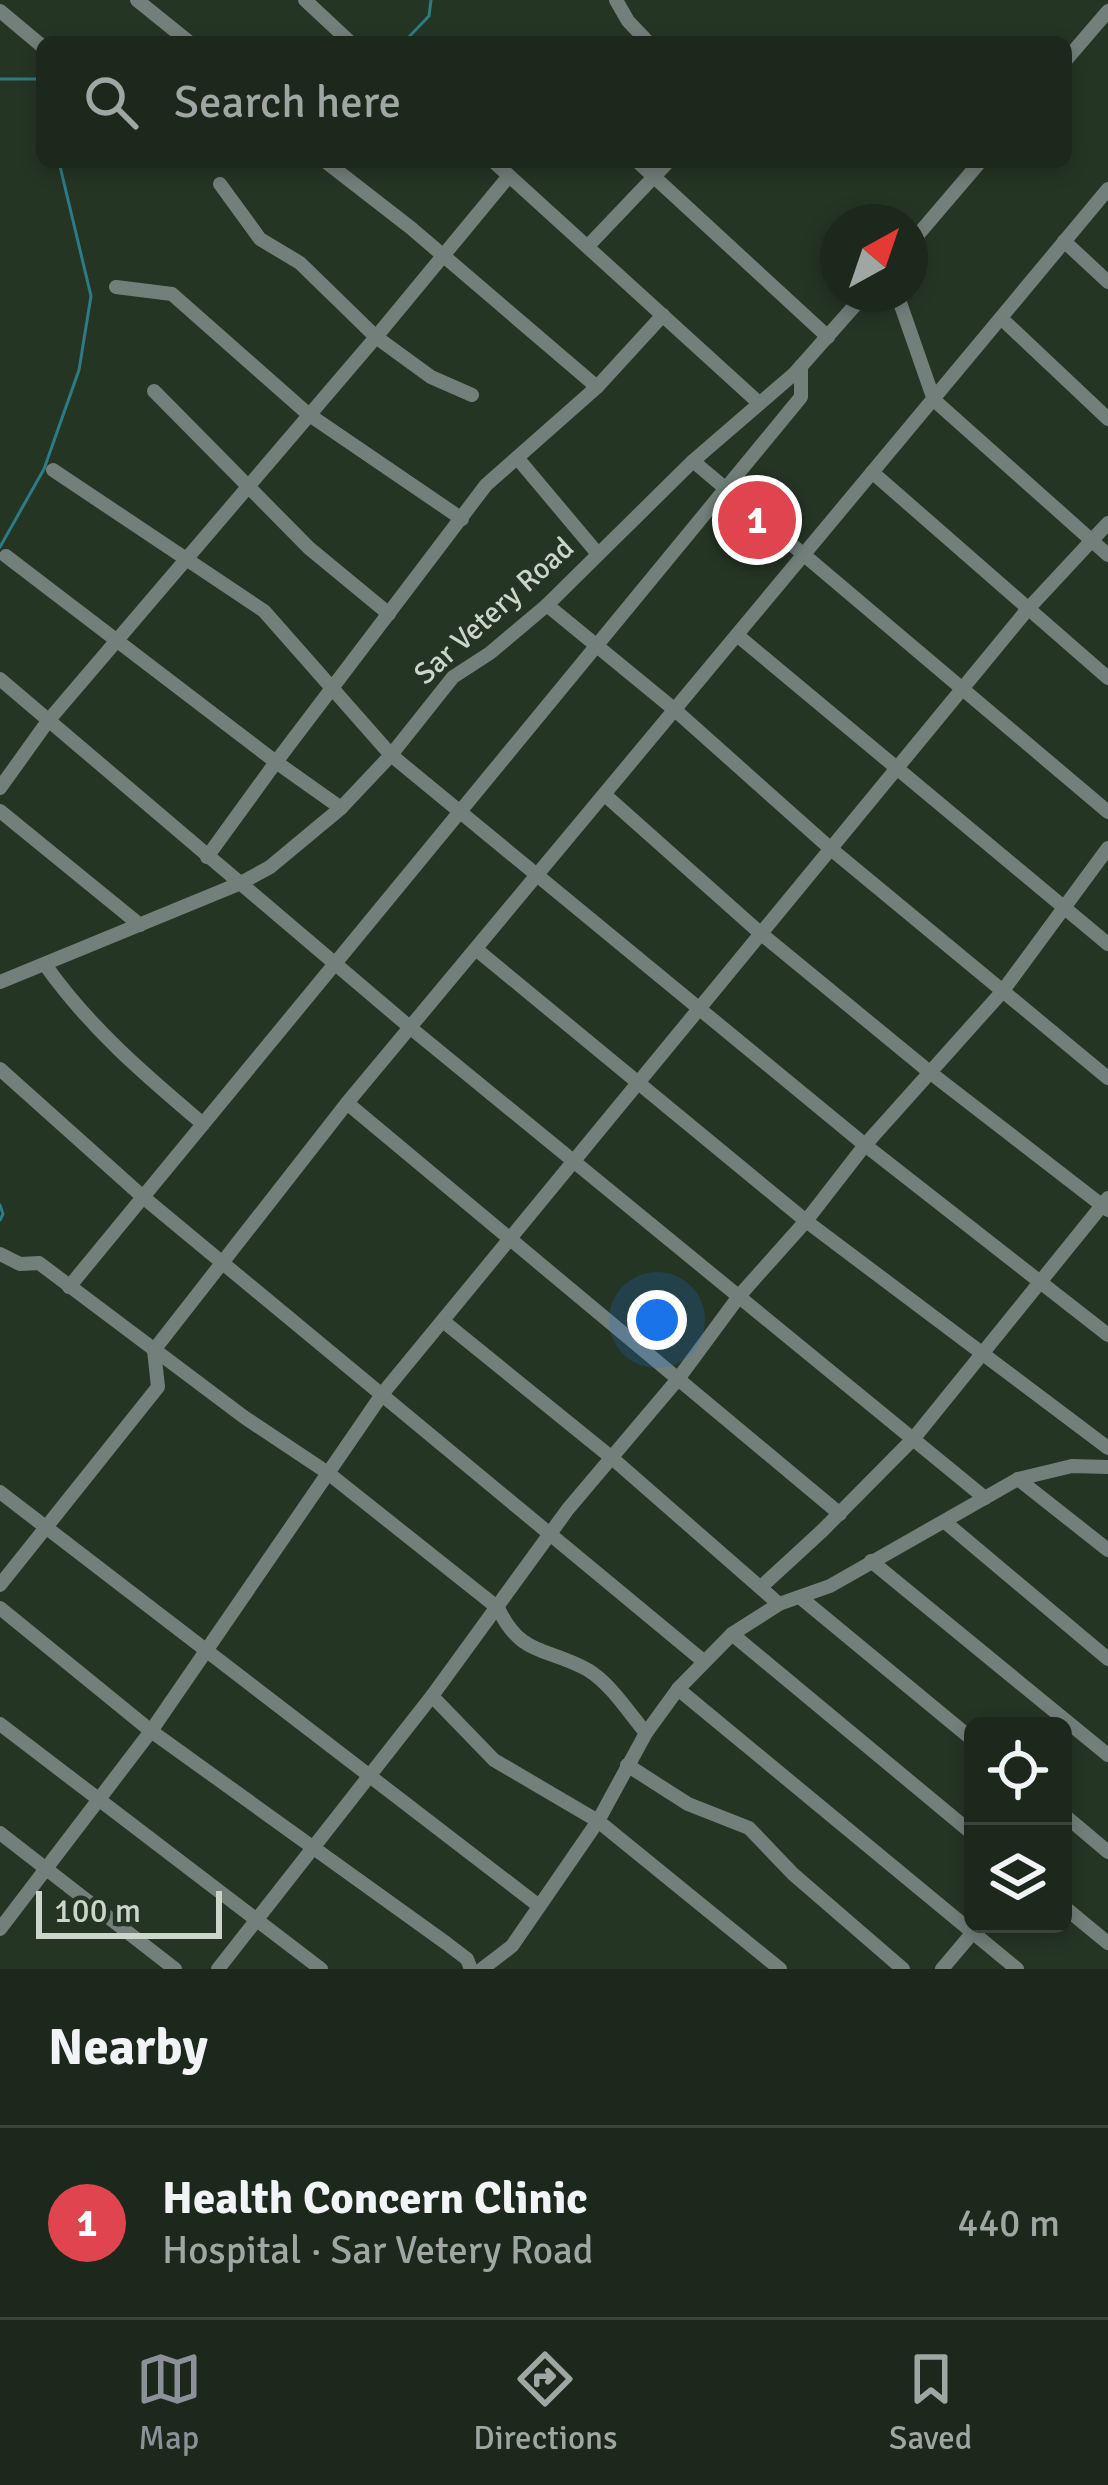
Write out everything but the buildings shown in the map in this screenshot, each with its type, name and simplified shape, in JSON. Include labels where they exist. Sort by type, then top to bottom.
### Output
[{"type":"street","points":[[137,0],[182,36]]},
{"type":"street","points":[[616,0],[642,36]]},
{"type":"street","points":[[308,1],[344,36]]},
{"type":"street","points":[[0,11],[36,41]]},
{"type":"street","points":[[1072,53],[1108,11]]},
{"type":"street","points":[[334,168],[412,228],[597,387]]},
{"type":"street","points":[[500,168],[759,404]]},
{"type":"street","points":[[645,168],[828,337]]},
{"type":"street","points":[[588,246],[662,168]]},
{"type":"street","points":[[928,223],[975,168]]},
{"type":"street","points":[[0,788],[48,721],[376,338],[508,176]]},
{"type":"street","points":[[220,184],[260,239],[300,263],[376,338],[431,377],[472,395]]},
{"type":"street","points":[[0,1585],[158,1387],[154,1350],[347,1102],[1108,189]]},
{"type":"street","points":[[1064,242],[1108,282]]},
{"type":"street","points":[[116,287],[172,294],[308,414],[463,519]]},
{"type":"street","name":"Sar Vetery Road","points":[[0,982],[270,867],[341,808],[392,755],[453,677],[548,605],[693,461],[801,366],[850,312]]},
{"type":"street","points":[[903,312],[934,400],[1108,555]]},
{"type":"street","points":[[207,857],[332,684],[486,485],[597,387],[663,315]]},
{"type":"street","points":[[1001,318],[1108,418]]},
{"type":"street","points":[[69,1287],[801,397],[801,366]]},
{"type":"street","points":[[154,392],[309,548],[389,614]]},
{"type":"street","points":[[519,460],[598,554]]},
{"type":"street","points":[[693,461],[1108,812]]},
{"type":"street","points":[[53,470],[264,611],[392,755],[865,1144],[1108,1335]]},
{"type":"street","points":[[872,472],[1108,678]]},
{"type":"street","points":[[0,1929],[151,1731],[383,1393],[1027,610],[1108,523]]},
{"type":"street","points":[[6,556],[341,808]]},
{"type":"street","points":[[548,605],[831,849],[1108,1078]]},
{"type":"street","points":[[737,635],[1108,944]]},
{"type":"street","points":[[0,679],[412,1029],[986,1498]]},
{"type":"street","points":[[605,795],[759,932],[932,1074],[1106,1205],[914,1438],[761,1587]]},
{"type":"street","points":[[0,811],[140,925]]},
{"type":"street","points":[[218,1969],[740,1295],[865,1144],[1002,992],[1108,848]]},
{"type":"street","points":[[478,950],[806,1220],[1108,1448]]},
{"type":"street","points":[[46,966],[77,1009],[203,1124]]},
{"type":"street","points":[[0,1069],[143,1197],[702,1660]]},
{"type":"street","points":[[347,1102],[840,1514]]},
{"type":"street","points":[[0,1254],[20,1264],[39,1263],[328,1473],[498,1608],[524,1645],[586,1669],[646,1733]]},
{"type":"street","points":[[443,1321],[612,1458],[779,1604]]},
{"type":"street","points":[[482,1969],[512,1946],[598,1821],[646,1733],[678,1689],[732,1634],[779,1604],[830,1586],[1018,1479],[1072,1466],[1108,1467]]},
{"type":"street","points":[[1018,1479],[1108,1550]]},
{"type":"street","points":[[0,1492],[539,1906]]},
{"type":"street","points":[[945,1522],[1108,1659]]},
{"type":"street","points":[[871,1561],[1108,1755]]},
{"type":"street","points":[[801,1598],[964,1733]]},
{"type":"street","points":[[0,1608],[151,1731],[446,1943],[471,1969]]},
{"type":"street","points":[[732,1634],[965,1825]]},
{"type":"street","points":[[678,1689],[964,1918]]},
{"type":"street","points":[[432,1696],[494,1760],[598,1821],[779,1969]]},
{"type":"street","points":[[0,1724],[321,1969]]},
{"type":"street","points":[[627,1765],[688,1804],[749,1828],[793,1874],[903,1969]]},
{"type":"street","points":[[1072,1822],[1108,1852]]},
{"type":"street","points":[[0,1833],[176,1969]]},
{"type":"street","points":[[1072,1913],[1108,1943]]},
{"type":"street","points":[[943,1969],[972,1933]]},
{"type":"street","points":[[981,1933],[1017,1969]]},
{"type":"waterway","points":[[410,36],[429,16],[431,0]]},
{"type":"waterway","points":[[0,79],[36,79]]},
{"type":"waterway","points":[[0,547],[44,469],[79,370],[91,296],[60,168]]},
{"type":"waterway","points":[[0,1205],[0,1220]]},
{"type":"place","name":"Health Concern Clinic","points":[[757,520]]}]
